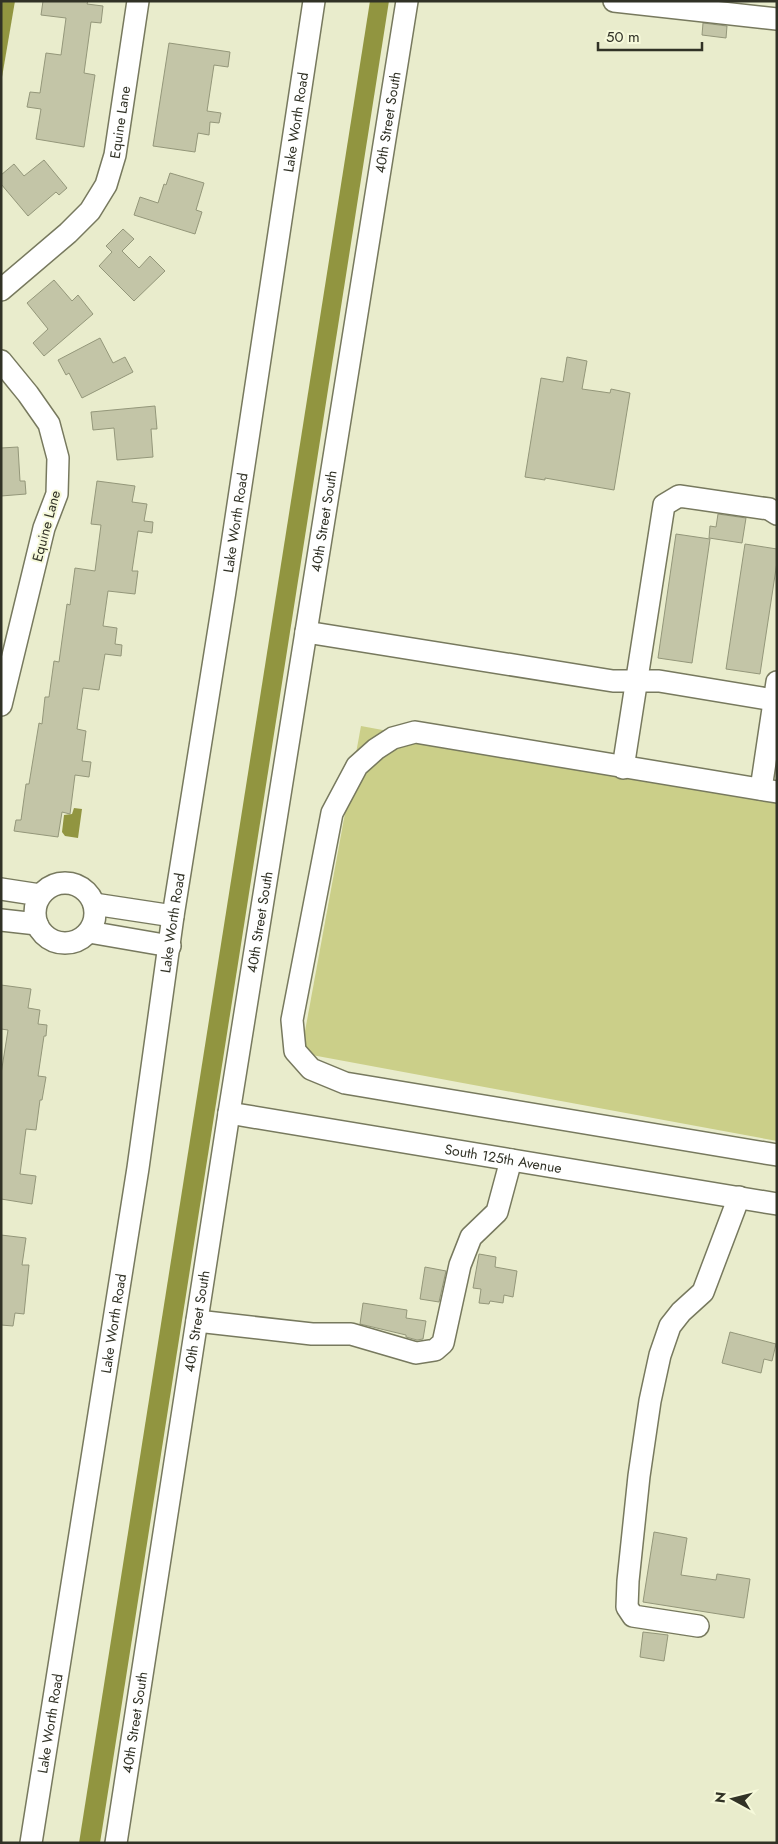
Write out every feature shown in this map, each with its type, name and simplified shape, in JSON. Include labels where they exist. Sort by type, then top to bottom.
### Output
[{"type":"street","name":"Equine Lane","points":[[1,290],[68,233],[90,211],[106,185],[115,155],[138,1]]},
{"type":"street","name":"Lake Worth Road","points":[[32,1843],[138,1168],[173,916],[314,1]]},
{"type":"street","name":"40th Street South","points":[[116,1843],[228,1113],[407,1]]},
{"type":"street","points":[[614,1],[777,19]]},
{"type":"street","name":"Equine Lane","points":[[1,361],[49,424],[58,458],[57,494],[44,528],[1,705]]},
{"type":"street","points":[[623,768],[664,505],[679,496],[769,509],[777,514]]},
{"type":"street","points":[[306,632],[613,681],[659,681],[775,691],[769,791],[415,732],[393,738],[376,749],[357,766],[332,813],[292,1020],[295,1051],[311,1069],[345,1083],[777,1155]]},
{"type":"street","points":[[104,906],[96,914],[89,932],[81,939],[71,943],[51,940],[42,933],[34,914],[40,895],[47,888],[66,882],[84,888],[90,896],[104,906],[173,916]]},
{"type":"street","points":[[1,889],[40,895]]},
{"type":"street","points":[[104,906],[111,935]]},
{"type":"street","points":[[1,920],[37,924]]},
{"type":"street","points":[[89,932],[170,946]]},
{"type":"street","name":"South 125th Avenue","points":[[228,1113],[777,1204]]},
{"type":"street","points":[[197,1321],[312,1334],[351,1334],[416,1353],[435,1350],[443,1343],[460,1265],[470,1237],[497,1212],[511,1160]]},
{"type":"street","points":[[698,1626],[633,1616],[627,1606],[628,1581],[650,1401],[662,1347],[670,1326],[681,1312],[703,1292],[739,1197]]},
{"type":"shaded area","points":[[1,1],[15,1],[1,83]]},
{"type":"shaded area","points":[[370,1],[389,1],[100,1843],[79,1843]]},
{"type":"shaded area","points":[[361,726],[777,803],[777,1141],[301,1053]]},
{"type":"shaded area","points":[[74,808],[82,809],[78,838],[65,836],[62,832],[64,815],[72,814]]},
{"type":"building","points":[[43,1],[88,1],[87,4],[103,6],[101,23],[91,22],[84,73],[95,75],[84,147],[36,139],[41,109],[27,107],[30,92],[40,93],[46,53],[61,55],[66,18],[41,15]]},
{"type":"building","points":[[703,23],[727,26],[726,38],[702,35]]},
{"type":"building","points":[[169,43],[230,52],[228,67],[214,65],[207,111],[221,113],[219,123],[210,122],[209,135],[198,133],[195,152],[153,146]]},
{"type":"building","points":[[44,160],[67,188],[59,195],[56,192],[28,216],[1,184],[1,175],[14,164],[24,176]]},
{"type":"building","points":[[170,173],[204,183],[196,210],[202,212],[195,234],[134,215],[140,197],[158,203]]},
{"type":"building","points":[[123,229],[134,239],[122,251],[139,268],[150,256],[165,271],[134,301],[99,266],[112,252],[106,246]]},
{"type":"building","points":[[54,280],[72,301],[78,295],[93,314],[44,356],[33,343],[48,329],[27,303]]},
{"type":"building","points":[[100,338],[113,363],[125,357],[133,372],[82,398],[69,373],[66,375],[58,360]]},
{"type":"building","points":[[567,357],[587,361],[582,389],[610,393],[611,389],[630,393],[614,490],[545,478],[545,480],[525,477],[541,378],[563,382]]},
{"type":"building","points":[[155,406],[157,429],[151,429],[153,457],[117,460],[114,428],[93,430],[91,412]]},
{"type":"building","points":[[18,447],[20,481],[25,481],[26,494],[1,496],[1,448]]},
{"type":"building","points":[[97,481],[135,486],[132,502],[147,504],[144,521],[153,522],[152,533],[138,531],[132,571],[138,571],[135,594],[108,591],[103,626],[117,628],[115,644],[122,645],[121,656],[105,654],[99,690],[83,688],[77,729],[86,731],[82,761],[91,762],[89,777],[75,775],[70,814],[62,812],[58,837],[14,831],[16,820],[21,820],[26,784],[29,784],[39,723],[42,724],[45,697],[49,697],[54,661],[59,662],[67,604],[70,605],[75,568],[95,571],[101,525],[91,524]]},
{"type":"building","points":[[718,514],[746,518],[742,543],[709,538],[710,526],[716,527]]},
{"type":"building","points":[[676,534],[710,539],[692,663],[658,658]]},
{"type":"building","points":[[745,544],[777,549],[777,562],[760,674],[726,669]]},
{"type":"building","points":[[1,985],[31,989],[28,1008],[40,1010],[38,1024],[47,1025],[38,1076],[46,1077],[42,1100],[40,1100],[36,1130],[26,1129],[20,1174],[36,1176],[32,1204],[1,1199],[1,1074],[8,1030],[1,1029]]},
{"type":"building","points":[[1,1235],[26,1238],[22,1265],[29,1265],[24,1314],[15,1313],[13,1326],[1,1325]]},
{"type":"building","points":[[479,1254],[496,1257],[495,1267],[517,1271],[513,1297],[504,1295],[503,1303],[490,1301],[489,1304],[479,1303],[481,1289],[473,1288]]},
{"type":"building","points":[[425,1267],[446,1271],[439,1302],[420,1299]]},
{"type":"building","points":[[363,1303],[407,1310],[406,1318],[426,1321],[423,1339],[417,1340],[406,1337],[406,1335],[360,1324]]},
{"type":"building","points":[[730,1332],[776,1344],[772,1361],[764,1359],[761,1373],[722,1363]]},
{"type":"building","points":[[654,1532],[687,1538],[681,1575],[716,1580],[717,1574],[750,1579],[744,1618],[643,1602]]},
{"type":"building","points":[[643,1632],[668,1635],[664,1661],[640,1657]]}]
